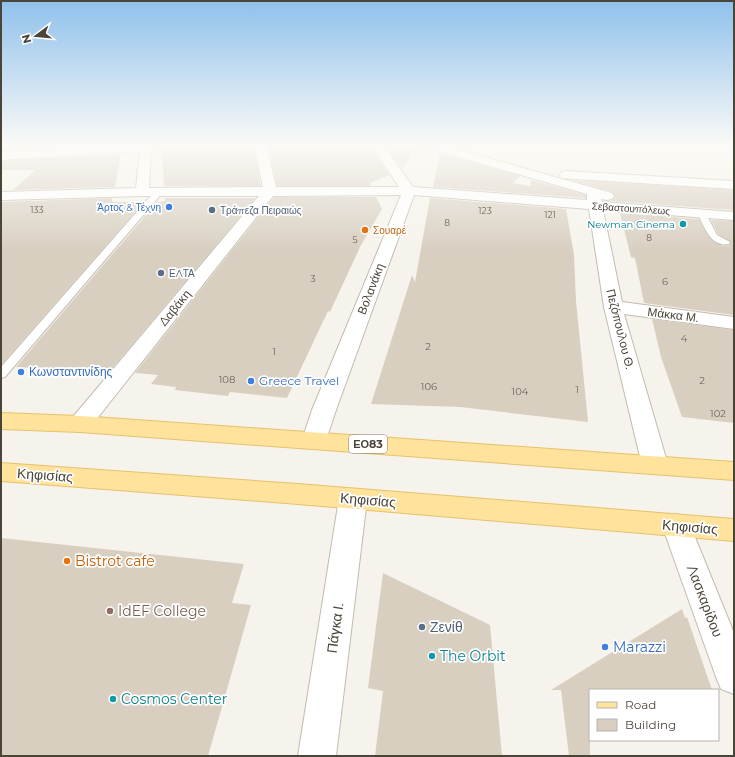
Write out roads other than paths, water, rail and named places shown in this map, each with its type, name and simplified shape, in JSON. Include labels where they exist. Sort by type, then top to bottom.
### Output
[{"type":"main road","name":"ΕΟ83","points":[[1,421],[80,424],[734,471]]},
{"type":"main road","name":"Κηφισίας","points":[[1,472],[298,494],[734,530]]},
{"type":"street","points":[[142,192],[143,180]]},
{"type":"street","points":[[268,180],[270,191]]},
{"type":"street","points":[[402,180],[409,191]]},
{"type":"street","points":[[544,180],[594,199]]},
{"type":"street","points":[[653,180],[734,185]]},
{"type":"street","name":"Δαβάκη","points":[[80,424],[270,191]]},
{"type":"street","name":"Σεβαστουπόλεως","points":[[1,196],[142,192],[409,191],[594,199],[658,210],[734,216]]},
{"type":"street","name":"Βολανάκη","points":[[314,440],[324,410],[409,191]]},
{"type":"street","name":"Πεζόπουλου Θ.","points":[[594,199],[612,307],[655,465]]},
{"type":"street","name":"Μάκκα Μ.","points":[[612,307],[734,323]]},
{"type":"street","name":"Πάγκα Ι.","points":[[317,756],[353,499]]},
{"type":"street","name":"Λασκαρίδου","points":[[676,525],[734,677]]},
{"type":"lane","points":[[1,374],[159,192]]},
{"type":"lane","points":[[702,214],[714,237],[726,242]]},
{"type":"place","name":"Άρτος & Τέχνη","points":[[169,207]]},
{"type":"place","name":"Τράπεζα Πειραιώς","points":[[212,210]]},
{"type":"place","name":"Newman Cinema","points":[[683,224]]},
{"type":"place","name":"Σουαρέ","points":[[365,230]]},
{"type":"place","name":"ΕΛΤΑ","points":[[161,273]]},
{"type":"place","name":"Κωνσταντινίδης","points":[[21,372]]},
{"type":"place","name":"Greece Travel","points":[[251,381]]},
{"type":"place","name":"Bistrot cafe","points":[[67,561]]},
{"type":"place","name":"IdEF College","points":[[110,611]]},
{"type":"place","name":"Ζενίθ","points":[[422,627]]},
{"type":"place","name":"Marazzi","points":[[605,647]]},
{"type":"place","name":"The Orbit","points":[[432,656]]},
{"type":"place","name":"Cosmos Center","points":[[113,699]]}]
